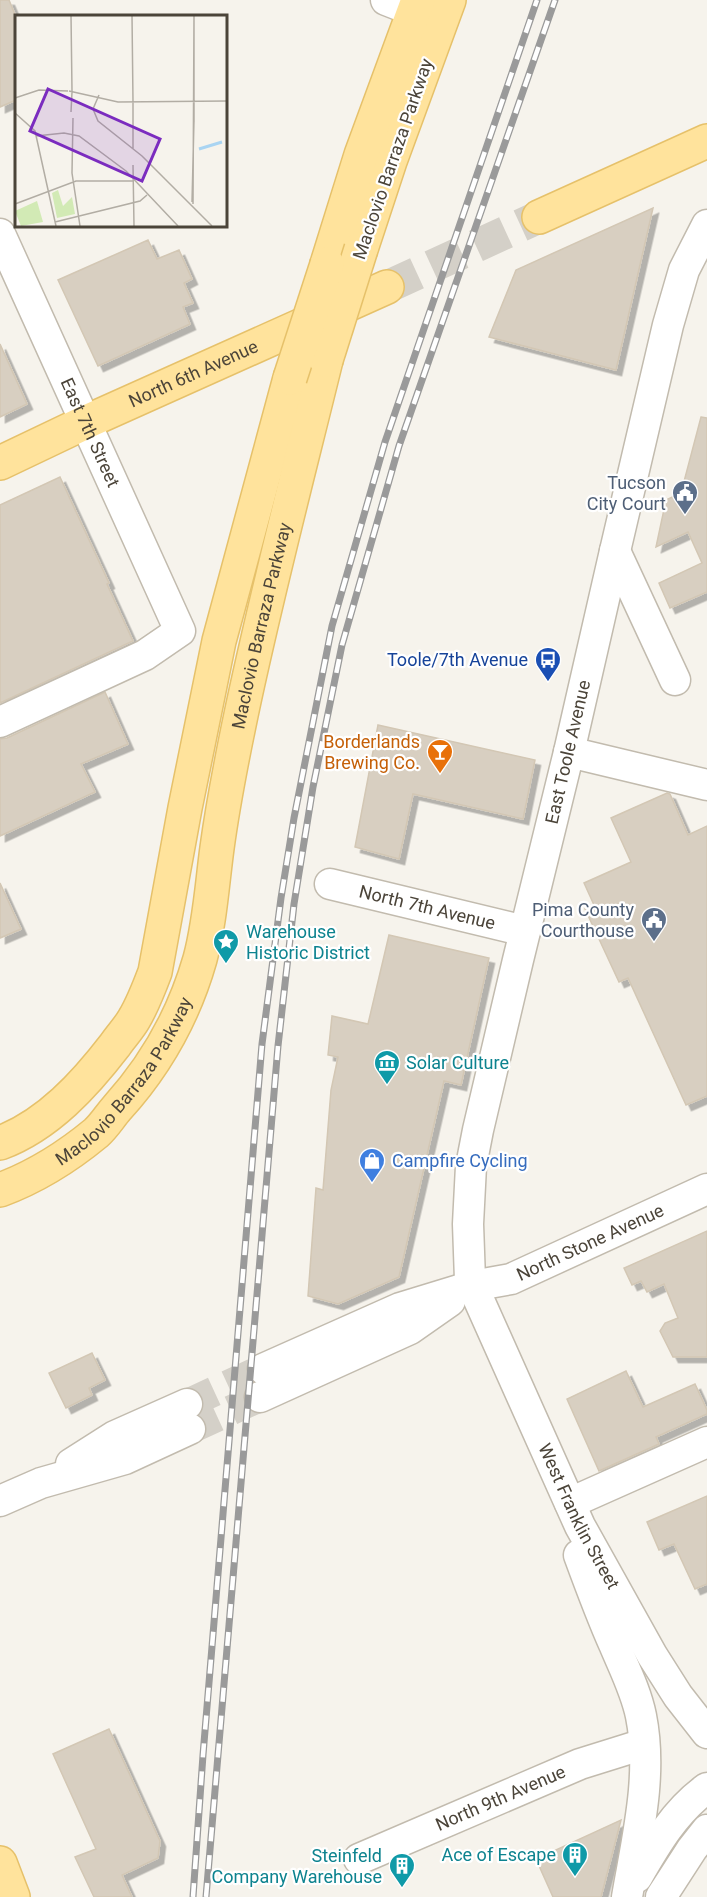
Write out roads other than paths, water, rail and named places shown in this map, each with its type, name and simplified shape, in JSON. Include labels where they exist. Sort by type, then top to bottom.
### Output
[{"type":"main road","name":"Maclovio Barraza Parkway","points":[[0,1190],[23,1181],[57,1161],[97,1132],[136,1087],[168,1040],[190,990],[208,920],[218,845],[241,717],[267,600],[326,360],[390,161],[449,0]]},
{"type":"main road","name":"Maclovio Barraza Parkway","points":[[0,1143],[50,1114],[91,1076],[133,1021],[155,972],[219,641],[290,378],[406,4]]},
{"type":"main road","points":[[539,218],[707,141]]},
{"type":"main road","name":"North 6th Avenue","points":[[0,463],[387,287]]},
{"type":"main road","points":[[0,1863],[13,1897]]},
{"type":"street","name":"East 7th Street","points":[[0,234],[180,631],[145,655],[0,722]]},
{"type":"street","name":"East Toole Avenue","points":[[472,1286],[469,1275],[468,1224],[471,1166],[674,305],[684,270],[703,238]]},
{"type":"street","points":[[615,551],[675,680]]},
{"type":"street","points":[[570,752],[707,785]]},
{"type":"street","name":"North 7th Avenue","points":[[330,884],[525,931]]},
{"type":"street","name":"North Stone Avenue","points":[[261,1383],[400,1308],[472,1286],[512,1279],[707,1189]]},
{"type":"street","name":"West Franklin Street","points":[[472,1286],[596,1556],[652,1655],[678,1696],[707,1733]]},
{"type":"street","points":[[0,1501],[40,1483],[124,1459],[188,1417]]},
{"type":"street","points":[[538,1432],[572,1538],[636,1695],[642,1719],[645,1776],[628,1897]]},
{"type":"street","points":[[570,1503],[707,1442]]},
{"type":"street","name":"North 9th Avenue","points":[[359,1859],[580,1764],[644,1744]]},
{"type":"street","points":[[628,1897],[662,1834],[680,1812],[707,1788]]},
{"type":"street","points":[[662,1897],[692,1849],[707,1830]]},
{"type":"tunnel","points":[[387,287],[539,217]]},
{"type":"tunnel","points":[[187,1404],[263,1369]]},
{"type":"tunnel","points":[[190,1429],[260,1397]]},
{"type":"railway","points":[[193,1897],[262,1044],[294,818],[332,626],[385,442],[537,0]]},
{"type":"railway","points":[[206,1897],[278,1046],[294,904],[313,787],[342,645],[399,446],[555,0]]},
{"type":"place","name":"Tucson City Court","points":[[685,516]]},
{"type":"place","name":"Toole/7th Avenue","points":[[548,683]]},
{"type":"place","name":"Borderlands Brewing Co.","points":[[440,775]]},
{"type":"place","name":"Pima County Courthouse","points":[[654,943]]},
{"type":"place","name":"Warehouse Historic District","points":[[226,965]]},
{"type":"place","name":"Solar Culture","points":[[387,1086]]},
{"type":"place","name":"Campfire Cycling","points":[[372,1184]]},
{"type":"place","name":"Ace of Escape","points":[[575,1878]]},
{"type":"place","name":"Steinfeld Company Warehouse","points":[[402,1889]]}]
